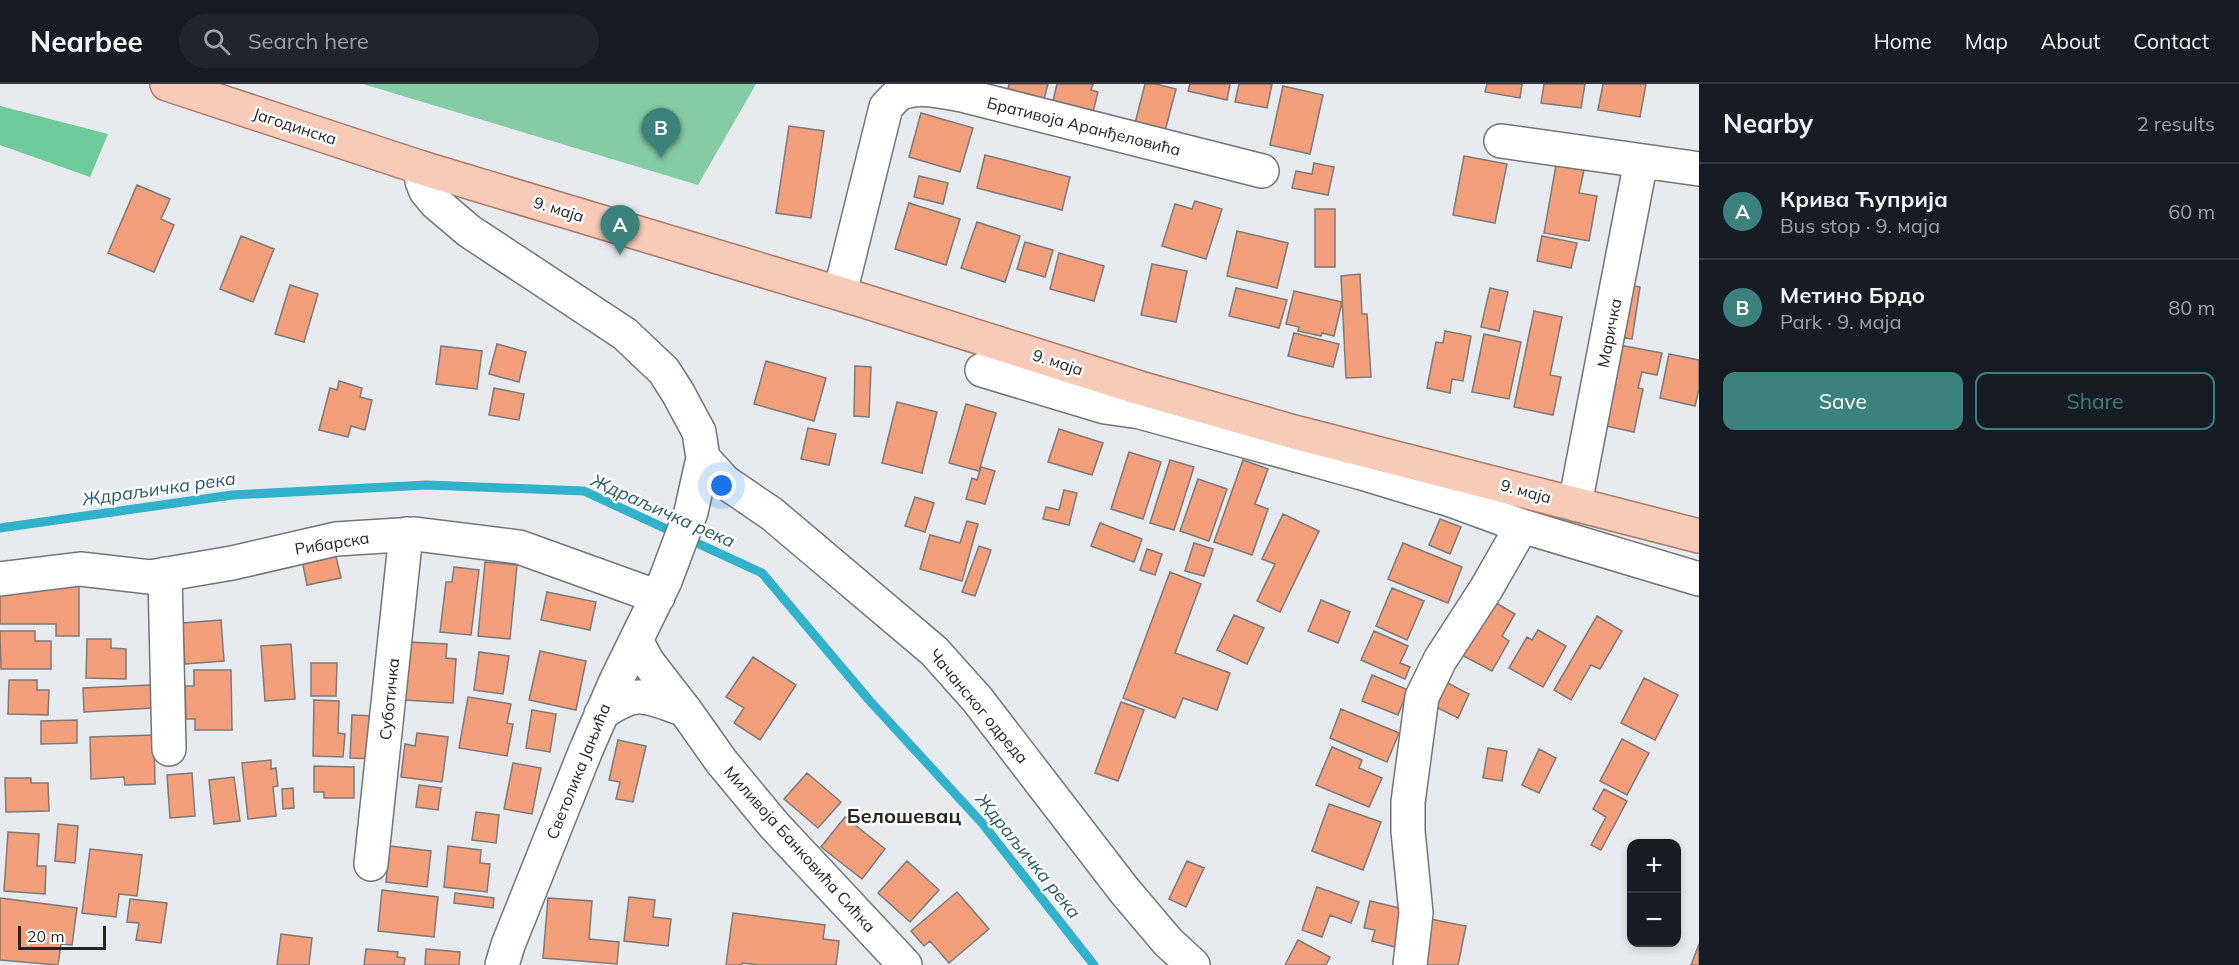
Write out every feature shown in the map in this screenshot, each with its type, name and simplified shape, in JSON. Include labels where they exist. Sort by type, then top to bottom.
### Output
[{"type":"main road","name":"Јагодинска","points":[[167,84],[422,168]]},
{"type":"main road","name":"9. маја","points":[[422,168],[840,293],[1117,381],[1294,432],[1699,536]]},
{"type":"street","name":"Бративоја Аранђеловића","points":[[840,293],[886,107],[905,92],[936,91],[962,95],[1262,171]]},
{"type":"street","points":[[1501,141],[1699,169]]},
{"type":"street","name":"Маричка","points":[[1575,504],[1641,161]]},
{"type":"street","points":[[422,168],[422,181],[426,191],[436,203],[469,231],[625,334],[664,371],[699,432],[703,458]]},
{"type":"street","points":[[982,370],[1105,407],[1140,412],[1429,493],[1522,526],[1699,579]]},
{"type":"street","points":[[1117,381],[1140,412]]},
{"type":"street","name":"Светолика Јањића","points":[[502,965],[601,714],[662,589],[691,512],[703,458]]},
{"type":"street","name":"Чачанског одреда","points":[[703,458],[725,482],[772,514],[934,651],[977,699],[1124,890],[1168,942],[1193,965]]},
{"type":"street","points":[[1410,965],[1416,913],[1408,831],[1408,802],[1422,697],[1440,660],[1486,589],[1522,526]]},
{"type":"street","name":"Рибарска","points":[[0,579],[80,569],[150,577],[232,563],[336,539],[406,534],[519,547],[662,589]]},
{"type":"street","name":"Суботичка","points":[[372,864],[406,534]]},
{"type":"street","points":[[165,574],[169,749]]},
{"type":"street","name":"Миливоја Банковића Сићка","points":[[637,642],[647,661],[721,761],[774,825],[905,965]]},
{"type":"street","points":[[601,714],[619,701],[638,696],[648,697],[685,710]]},
{"type":"green space","points":[[363,84],[756,84],[698,185]]},
{"type":"green space","points":[[0,106],[108,134],[90,177],[0,145]]},
{"type":"building","points":[[1009,84],[1048,84],[1042,107],[1006,99]]},
{"type":"building","points":[[1057,84],[1093,84],[1091,90],[1098,92],[1090,124],[1050,114]]},
{"type":"building","points":[[1145,84],[1176,89],[1164,135],[1134,127]]},
{"type":"building","points":[[1190,84],[1230,84],[1227,100],[1188,91]]},
{"type":"building","points":[[1239,84],[1272,84],[1267,108],[1235,102]]},
{"type":"building","points":[[1487,84],[1522,84],[1520,98],[1485,92]]},
{"type":"building","points":[[1544,84],[1585,84],[1581,108],[1541,103]]},
{"type":"building","points":[[1603,84],[1646,84],[1640,117],[1598,110]]},
{"type":"building","points":[[1283,86],[1323,95],[1310,154],[1270,145]]},
{"type":"building","points":[[921,113],[973,128],[960,172],[909,157]]},
{"type":"building","points":[[789,126],[824,131],[811,218],[776,213]]},
{"type":"building","points":[[985,155],[1070,177],[1062,210],[977,188]]},
{"type":"building","points":[[1464,156],[1507,164],[1495,223],[1453,215]]},
{"type":"building","points":[[1314,163],[1334,167],[1328,195],[1292,188],[1296,171],[1312,174]]},
{"type":"building","points":[[1556,165],[1584,170],[1579,193],[1597,196],[1589,241],[1544,233]]},
{"type":"building","points":[[919,176],[948,183],[943,204],[914,197]]},
{"type":"building","points":[[137,185],[170,199],[161,219],[174,225],[154,272],[108,253]]},
{"type":"building","points":[[1195,201],[1222,209],[1206,259],[1162,246],[1175,204],[1192,209]]},
{"type":"building","points":[[909,203],[960,219],[946,265],[895,249]]},
{"type":"building","points":[[1315,209],[1335,209],[1335,267],[1315,267]]},
{"type":"building","points":[[977,222],[1020,236],[1005,282],[961,268]]},
{"type":"building","points":[[1237,231],[1288,243],[1277,288],[1227,276]]},
{"type":"building","points":[[241,236],[274,249],[253,302],[220,289]]},
{"type":"building","points":[[1542,236],[1577,243],[1571,268],[1537,261]]},
{"type":"building","points":[[1025,242],[1053,250],[1045,277],[1017,269]]},
{"type":"building","points":[[1059,253],[1104,266],[1094,301],[1050,289]]},
{"type":"building","points":[[1152,264],[1187,271],[1176,322],[1141,315]]},
{"type":"building","points":[[1360,274],[1362,314],[1367,314],[1371,377],[1346,378],[1341,276]]},
{"type":"building","points":[[1625,284],[1640,287],[1632,339],[1616,337]]},
{"type":"building","points":[[290,285],[318,294],[304,342],[275,334]]},
{"type":"building","points":[[1236,288],[1287,300],[1279,328],[1229,316]]},
{"type":"building","points":[[1490,288],[1508,292],[1499,331],[1481,327]]},
{"type":"building","points":[[1294,291],[1342,302],[1334,336],[1298,331],[1299,327],[1286,324]]},
{"type":"building","points":[[1534,311],[1562,317],[1550,375],[1561,377],[1553,415],[1514,407]]},
{"type":"building","points":[[1445,331],[1471,336],[1463,381],[1452,379],[1450,393],[1427,388],[1436,342],[1443,343]]},
{"type":"building","points":[[1294,333],[1339,344],[1333,367],[1288,356]]},
{"type":"building","points":[[1484,334],[1521,342],[1509,399],[1472,392]]},
{"type":"building","points":[[497,344],[526,352],[519,382],[489,374]]},
{"type":"building","points":[[1614,344],[1662,353],[1657,375],[1642,372],[1638,388],[1643,389],[1634,432],[1597,424]]},
{"type":"building","points":[[441,346],[482,351],[477,389],[436,384]]},
{"type":"building","points":[[1669,354],[1699,360],[1699,389],[1695,406],[1660,398]]},
{"type":"building","points":[[766,361],[826,378],[814,421],[754,404]]},
{"type":"building","points":[[855,366],[871,367],[869,417],[854,416]]},
{"type":"building","points":[[339,381],[362,388],[360,397],[372,400],[365,430],[351,426],[348,437],[319,430],[330,388],[337,390]]},
{"type":"building","points":[[494,388],[524,394],[519,420],[489,415]]},
{"type":"building","points":[[897,402],[937,412],[922,473],[882,463]]},
{"type":"building","points":[[966,404],[996,413],[979,471],[949,463]]},
{"type":"building","points":[[808,428],[836,434],[829,465],[801,459]]},
{"type":"building","points":[[1059,429],[1103,443],[1092,475],[1048,462]]},
{"type":"building","points":[[1129,452],[1161,462],[1143,519],[1111,509]]},
{"type":"building","points":[[1170,460],[1194,467],[1174,530],[1150,523]]},
{"type":"building","points":[[1243,460],[1268,469],[1255,504],[1268,509],[1252,555],[1214,542]]},
{"type":"building","points":[[981,467],[995,471],[985,504],[966,499],[972,478],[977,480]]},
{"type":"building","points":[[1198,479],[1227,489],[1209,541],[1180,531]]},
{"type":"building","points":[[1064,490],[1077,493],[1069,525],[1043,519],[1046,507],[1059,510]]},
{"type":"building","points":[[915,497],[934,503],[925,532],[905,526]]},
{"type":"building","points":[[1283,514],[1319,531],[1280,612],[1257,601],[1275,564],[1262,559]]},
{"type":"building","points":[[1440,519],[1461,527],[1450,554],[1429,545]]},
{"type":"building","points":[[967,521],[978,524],[962,581],[920,569],[930,535],[960,543]]},
{"type":"building","points":[[1100,523],[1142,539],[1134,562],[1091,546]]},
{"type":"building","points":[[1194,543],[1213,549],[1204,576],[1185,571]]},
{"type":"building","points":[[1403,543],[1462,567],[1448,603],[1388,579]]},
{"type":"building","points":[[979,546],[991,550],[975,596],[962,592]]},
{"type":"building","points":[[1147,549],[1162,554],[1155,575],[1140,570]]},
{"type":"building","points":[[335,552],[341,578],[307,585],[302,560]]},
{"type":"building","points":[[485,562],[517,565],[510,639],[478,636]]},
{"type":"building","points":[[454,567],[479,570],[471,635],[440,632],[446,582],[452,582]]},
{"type":"building","points":[[1170,572],[1201,584],[1175,653],[1230,673],[1217,710],[1183,698],[1175,718],[1123,698]]},
{"type":"building","points":[[79,584],[79,636],[56,636],[56,624],[0,624],[0,585]]},
{"type":"building","points":[[1392,588],[1424,601],[1407,640],[1376,626]]},
{"type":"building","points":[[547,592],[596,602],[590,630],[541,620]]},
{"type":"building","points":[[1489,599],[1515,614],[1502,636],[1509,641],[1492,671],[1458,653]]},
{"type":"building","points":[[1321,600],[1350,612],[1338,643],[1308,631]]},
{"type":"building","points":[[1234,615],[1264,628],[1247,664],[1217,650]]},
{"type":"building","points":[[1597,616],[1622,631],[1600,669],[1591,665],[1571,700],[1554,690]]},
{"type":"building","points":[[221,620],[224,661],[185,664],[182,623]]},
{"type":"building","points":[[1538,630],[1566,646],[1543,687],[1509,668],[1527,637],[1532,640]]},
{"type":"building","points":[[0,631],[35,631],[35,641],[51,641],[51,669],[1,669]]},
{"type":"building","points":[[1374,631],[1408,646],[1400,663],[1410,667],[1405,679],[1361,660]]},
{"type":"building","points":[[87,639],[111,639],[111,648],[126,649],[126,679],[86,678]]},
{"type":"building","points":[[408,642],[447,644],[446,658],[456,659],[453,703],[405,700]]},
{"type":"building","points":[[291,644],[295,699],[265,701],[261,646]]},
{"type":"building","points":[[540,651],[586,661],[576,710],[529,700]]},
{"type":"building","points":[[479,652],[509,656],[503,694],[474,690]]},
{"type":"building","points":[[753,657],[796,685],[760,740],[734,723],[744,708],[726,697]]},
{"type":"building","points":[[311,663],[337,663],[336,696],[311,696]]},
{"type":"building","points":[[194,670],[231,670],[232,730],[195,730],[195,719],[186,719],[185,686],[194,686]]},
{"type":"building","points":[[1372,675],[1408,690],[1398,715],[1362,701]]},
{"type":"building","points":[[1644,678],[1678,695],[1655,740],[1621,723]]},
{"type":"building","points":[[9,680],[37,680],[37,690],[49,690],[48,715],[8,714]]},
{"type":"building","points":[[1442,680],[1469,694],[1458,718],[1430,704]]},
{"type":"building","points":[[151,685],[152,708],[84,712],[83,688]]},
{"type":"building","points":[[468,697],[511,704],[507,723],[513,724],[507,756],[459,748]]},
{"type":"building","points":[[314,700],[339,701],[338,733],[345,734],[343,757],[313,756]]},
{"type":"building","points":[[1121,702],[1144,710],[1118,781],[1095,773]]},
{"type":"building","points":[[1341,709],[1399,733],[1387,762],[1330,738]]},
{"type":"building","points":[[532,710],[556,714],[550,752],[526,748]]},
{"type":"building","points":[[352,715],[377,716],[375,759],[350,758]]},
{"type":"building","points":[[77,720],[77,743],[41,744],[41,721]]},
{"type":"building","points":[[417,733],[448,737],[442,782],[401,777],[405,744],[415,746]]},
{"type":"building","points":[[154,735],[155,784],[125,785],[124,777],[91,779],[90,737]]},
{"type":"building","points":[[1622,739],[1649,753],[1627,795],[1600,781]]},
{"type":"building","points":[[618,740],[646,746],[633,802],[616,799],[620,782],[609,780]]},
{"type":"building","points":[[1332,747],[1362,760],[1359,768],[1382,778],[1369,807],[1316,785]]},
{"type":"building","points":[[1488,748],[1507,751],[1502,781],[1483,778]]},
{"type":"building","points":[[1539,749],[1556,758],[1539,793],[1522,785]]},
{"type":"building","points":[[271,760],[271,769],[276,768],[278,786],[273,787],[276,816],[248,819],[242,763]]},
{"type":"building","points":[[513,763],[541,768],[532,814],[504,809]]},
{"type":"building","points":[[314,766],[354,767],[354,798],[324,798],[324,792],[314,792]]},
{"type":"building","points":[[192,773],[195,816],[170,818],[167,775]]},
{"type":"building","points":[[807,773],[841,802],[818,828],[784,799]]},
{"type":"building","points":[[234,777],[240,821],[214,824],[209,780]]},
{"type":"building","points":[[5,778],[31,778],[31,783],[48,783],[49,811],[6,812]]},
{"type":"building","points":[[419,785],[441,788],[438,810],[416,807]]},
{"type":"building","points":[[293,788],[294,808],[283,809],[282,789]]},
{"type":"building","points":[[1604,789],[1627,801],[1601,850],[1591,845],[1606,817],[1593,809]]},
{"type":"building","points":[[1329,804],[1381,822],[1363,870],[1312,851]]},
{"type":"building","points":[[476,812],[499,815],[496,843],[472,840]]},
{"type":"building","points":[[845,817],[885,849],[862,879],[821,847]]},
{"type":"building","points":[[58,824],[78,826],[75,863],[55,861]]},
{"type":"building","points":[[8,832],[39,834],[37,866],[46,866],[45,894],[4,891]]},
{"type":"building","points":[[390,846],[431,851],[427,887],[386,882]]},
{"type":"building","points":[[448,846],[481,850],[480,863],[490,864],[487,892],[444,887]]},
{"type":"building","points":[[90,849],[142,855],[137,896],[119,894],[116,917],[82,913]]},
{"type":"building","points":[[907,861],[939,890],[910,922],[878,893]]},
{"type":"building","points":[[1187,861],[1204,868],[1186,907],[1169,899]]},
{"type":"building","points":[[1317,887],[1359,902],[1351,923],[1330,915],[1322,937],[1302,930]]},
{"type":"building","points":[[382,890],[438,897],[434,937],[378,931]]},
{"type":"building","points":[[957,892],[989,929],[949,963],[930,941],[924,946],[911,931]]},
{"type":"building","points":[[455,893],[494,898],[493,908],[454,903]]},
{"type":"building","points":[[629,897],[655,900],[653,917],[671,919],[668,946],[624,941]]},
{"type":"building","points":[[0,898],[77,908],[72,945],[61,944],[58,965],[0,960]]},
{"type":"building","points":[[548,898],[592,901],[589,939],[619,942],[617,964],[543,958]]},
{"type":"building","points":[[130,899],[167,903],[161,943],[136,940],[139,923],[127,922]]},
{"type":"building","points":[[1370,901],[1404,909],[1395,947],[1372,941],[1375,930],[1364,928]]},
{"type":"building","points":[[733,913],[825,925],[823,939],[839,941],[836,965],[742,963],[742,965],[726,965]]},
{"type":"building","points":[[1430,919],[1466,926],[1458,965],[1420,965]]},
{"type":"building","points":[[281,934],[312,938],[309,965],[277,965]]},
{"type":"building","points":[[1298,940],[1330,957],[1326,965],[1285,965]]},
{"type":"building","points":[[1699,944],[1699,965],[1691,965]]},
{"type":"building","points":[[366,949],[398,952],[397,957],[405,958],[404,965],[364,965]]},
{"type":"building","points":[[426,949],[460,952],[459,965],[425,965]]},
{"type":"waterway","name":"Ждраљичка река","points":[[0,528],[232,495],[427,485],[584,491],[762,573],[869,700],[982,823],[1094,965]]},
{"type":"place","name":"Метино Брдо","points":[[661,158]]},
{"type":"place","name":"Крива Ћуприја","points":[[620,255]]},
{"type":"district","name":"Белошевац","points":[[904,816]]}]
